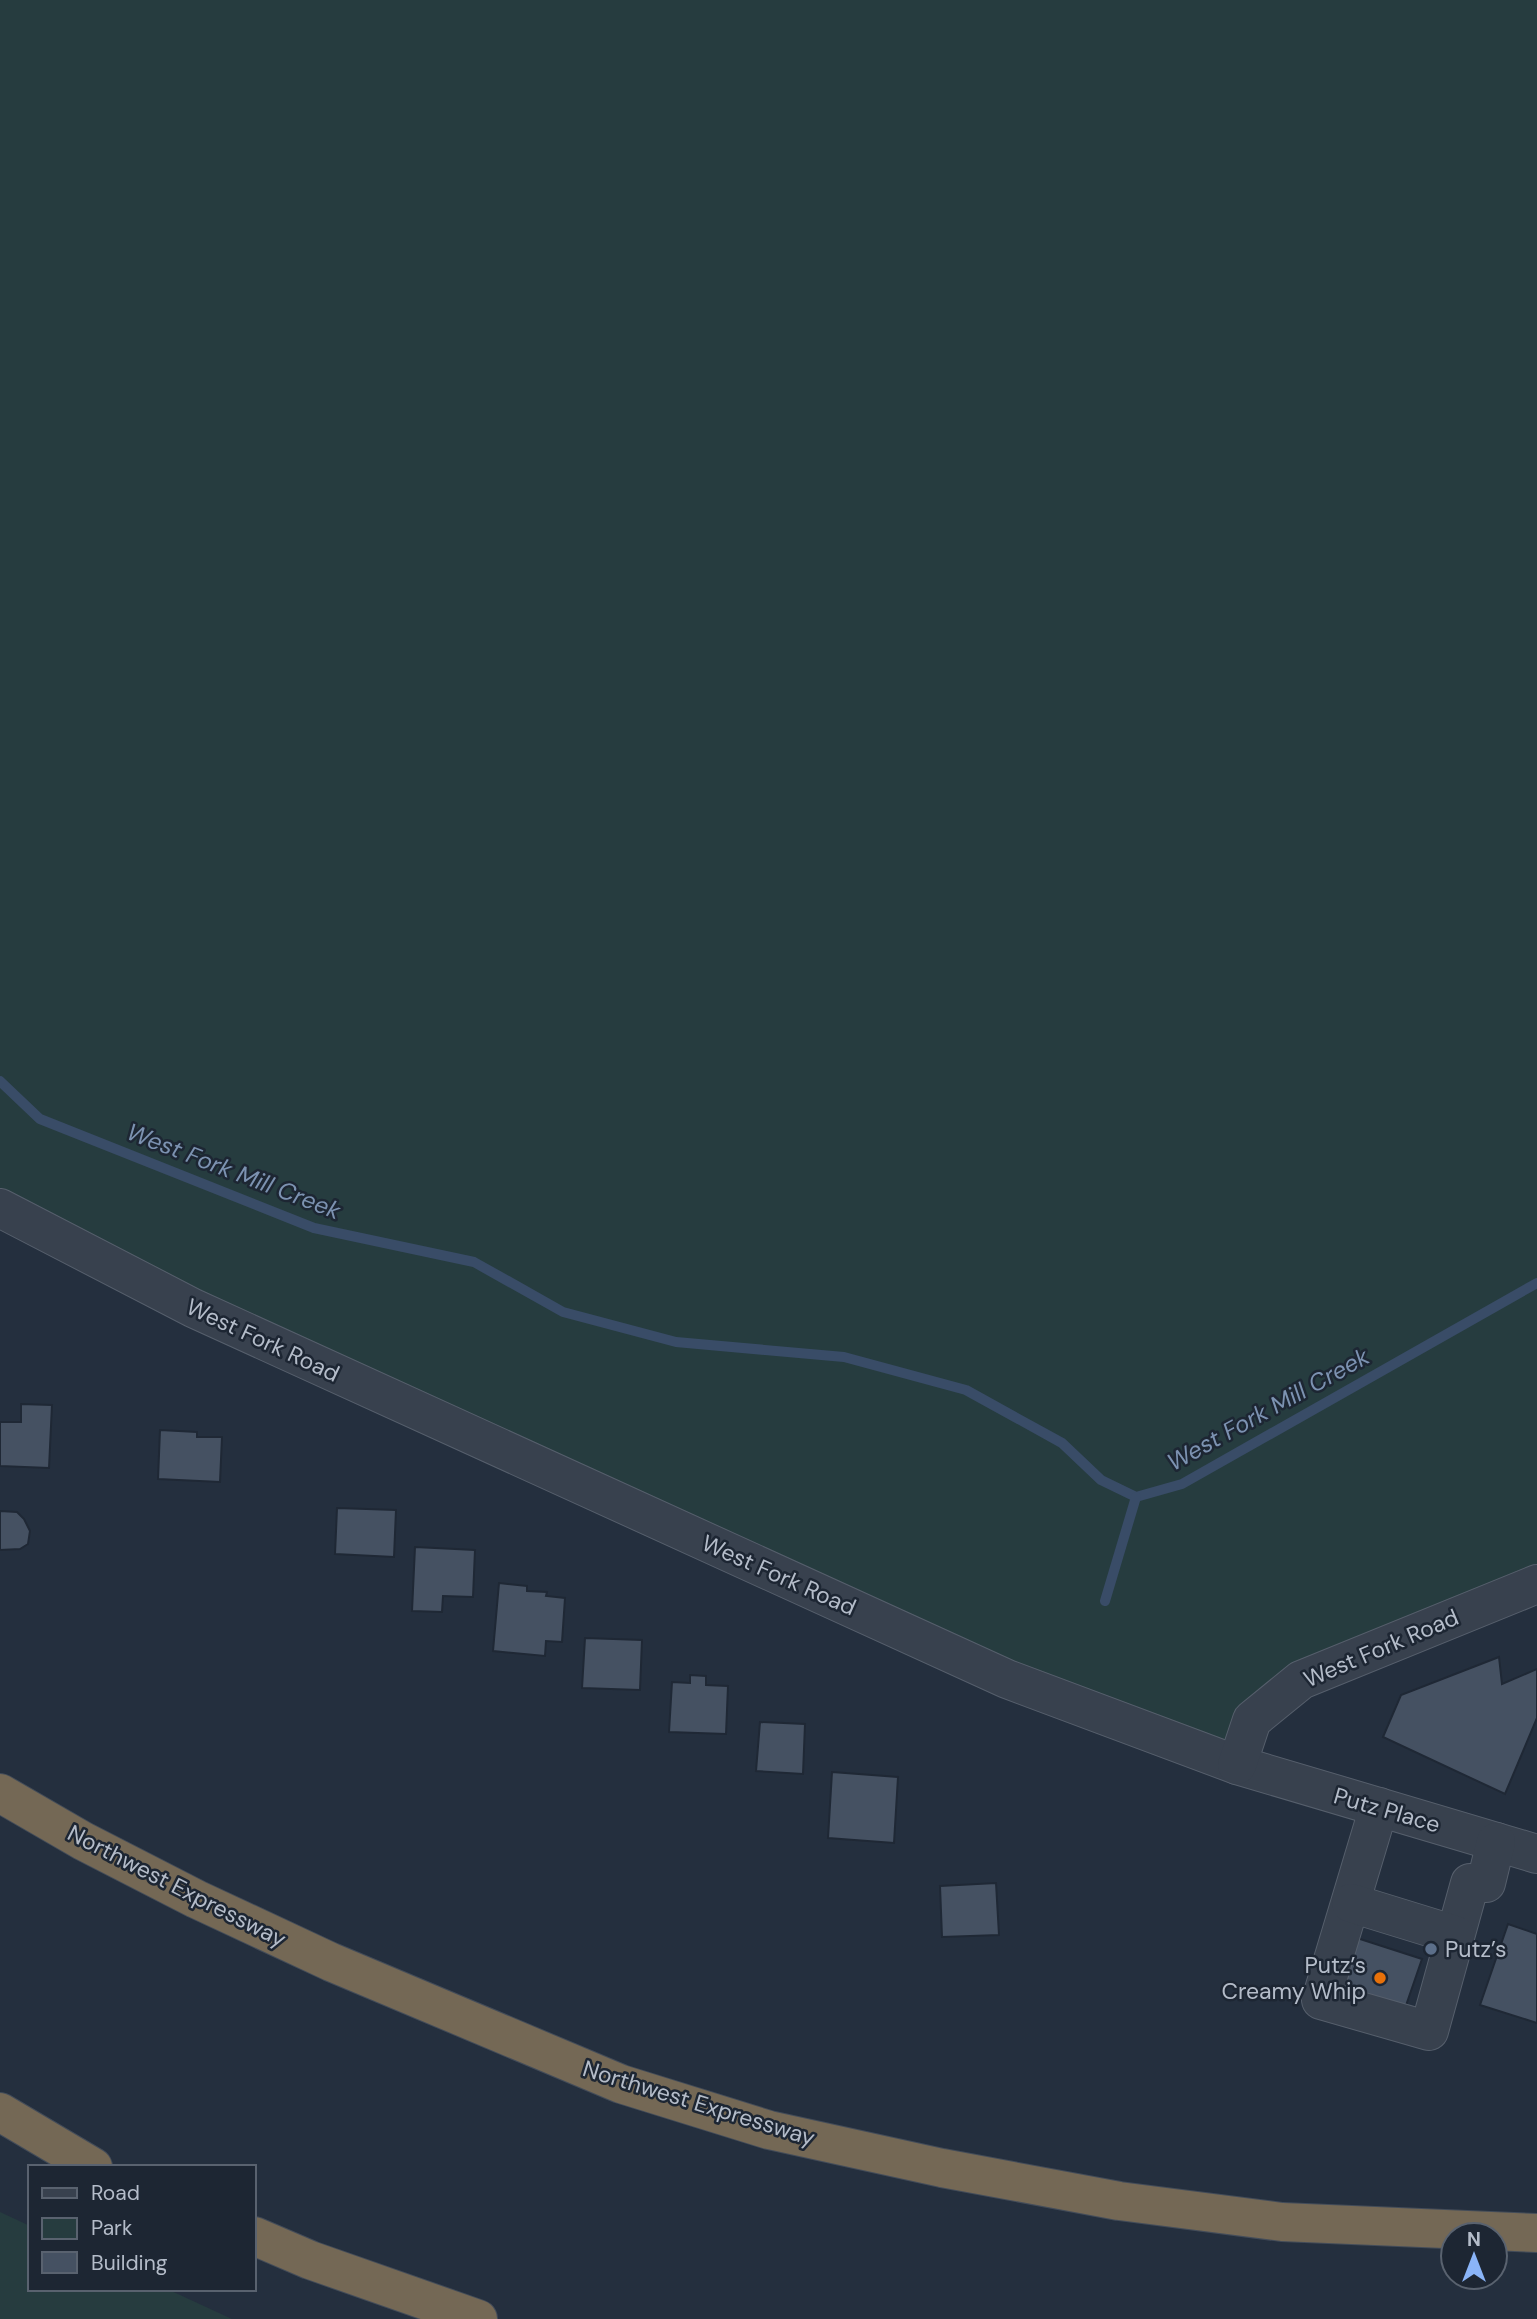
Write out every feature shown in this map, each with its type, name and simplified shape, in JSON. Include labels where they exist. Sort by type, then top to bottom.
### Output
[{"type":"highway","name":"Northwest Expressway","points":[[0,1793],[83,1841],[185,1894],[331,1962],[621,2084],[769,2130],[942,2168],[1119,2201],[1283,2222],[1529,2233]]},
{"type":"highway","points":[[0,2112],[90,2165]]},
{"type":"highway","points":[[256,2237],[310,2260],[478,2319]]},
{"type":"street","name":"West Fork Road","points":[[0,1208],[193,1308],[1007,1679],[1237,1765],[1252,1720],[1301,1680],[1537,1584]]},
{"type":"street","name":"Putz Place","points":[[1237,1765],[1537,1854]]},
{"type":"street","points":[[1379,1807],[1321,2000],[1429,2031],[1470,1883],[1486,1883],[1496,1842]]},
{"type":"street","points":[[1351,1903],[1455,1935]]},
{"type":"green space","points":[[0,0],[1537,0],[1537,1584],[1301,1680],[1237,1765],[0,1208]]},
{"type":"green space","points":[[0,2212],[28,2225],[28,2291],[171,2291],[232,2319],[0,2319]]},
{"type":"building","points":[[21,1404],[52,1405],[49,1468],[0,1466],[0,1422],[21,1422]]},
{"type":"building","points":[[160,1430],[197,1432],[197,1437],[222,1437],[220,1482],[158,1479]]},
{"type":"building","points":[[337,1508],[396,1510],[394,1557],[335,1554]]},
{"type":"building","points":[[0,1511],[17,1512],[24,1519],[30,1531],[28,1544],[20,1549],[0,1550]]},
{"type":"building","points":[[415,1547],[475,1550],[473,1597],[443,1596],[442,1612],[412,1611]]},
{"type":"building","points":[[499,1583],[527,1586],[527,1591],[547,1592],[546,1596],[565,1598],[562,1642],[546,1641],[545,1656],[493,1651]]},
{"type":"building","points":[[585,1638],[642,1640],[640,1690],[582,1688]]},
{"type":"building","points":[[1499,1657],[1502,1684],[1537,1669],[1537,1718],[1505,1794],[1383,1737],[1401,1695]]},
{"type":"building","points":[[690,1675],[706,1676],[706,1685],[728,1686],[726,1734],[669,1732],[672,1682],[690,1683]]},
{"type":"building","points":[[760,1722],[805,1724],[803,1774],[756,1771]]},
{"type":"building","points":[[832,1772],[898,1777],[894,1843],[828,1838]]},
{"type":"building","points":[[996,1883],[999,1935],[942,1937],[940,1886]]},
{"type":"building","points":[[1508,1924],[1537,1934],[1537,2023],[1480,2005]]},
{"type":"building","name":"Putz’s Creamy Whip","points":[[1357,1938],[1422,1959],[1402,2017],[1338,1996]]},
{"type":"waterway","name":"West Fork Mill Creek","points":[[0,1081],[40,1119],[314,1228],[474,1262],[563,1312],[676,1342],[844,1357],[966,1390],[1062,1443],[1101,1480],[1136,1497],[1182,1484],[1537,1283]]},
{"type":"waterway","points":[[1105,1601],[1136,1497]]},
{"type":"place","name":"Putz’s","points":[[1431,1949]]},
{"type":"place","name":"Putz’s Creamy Whip","points":[[1380,1978]]}]
